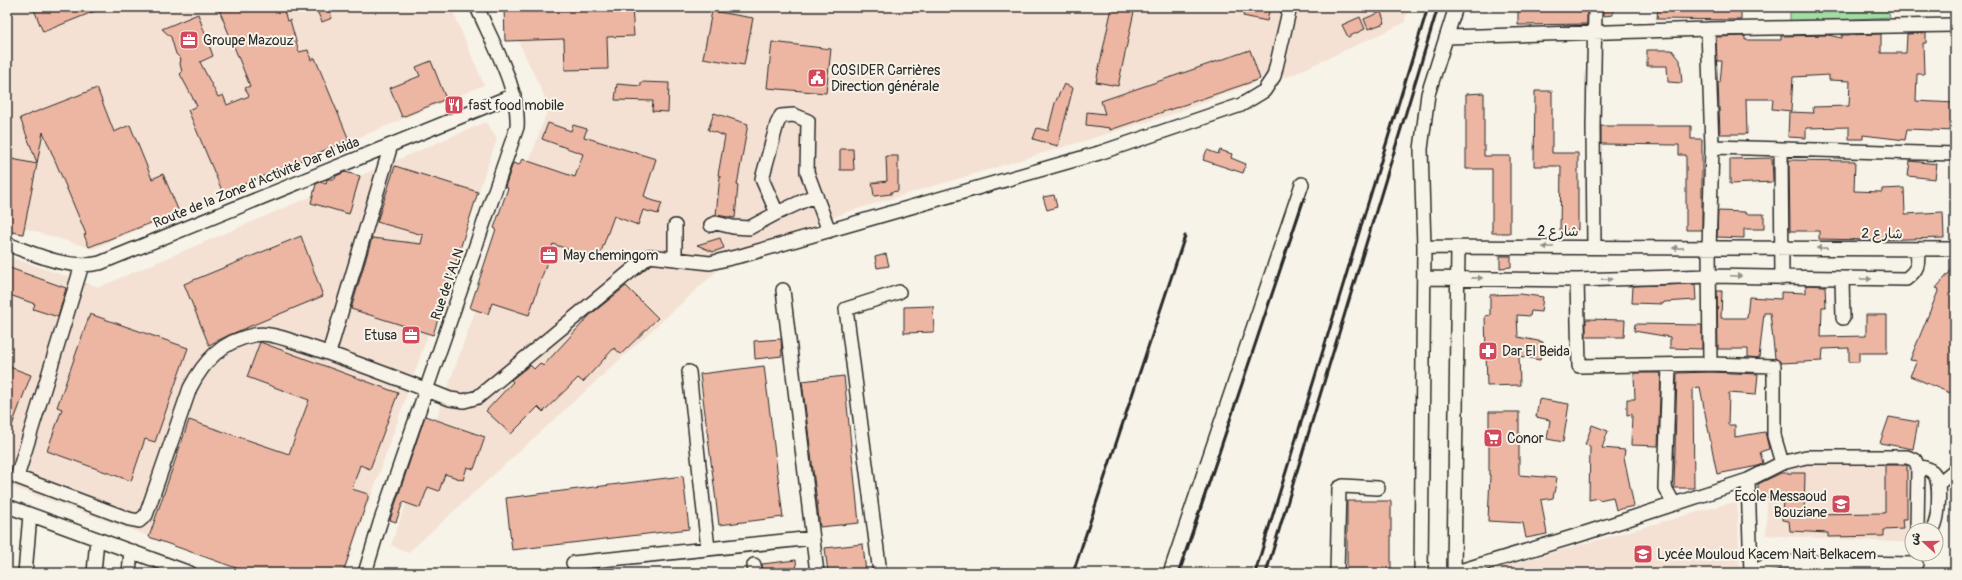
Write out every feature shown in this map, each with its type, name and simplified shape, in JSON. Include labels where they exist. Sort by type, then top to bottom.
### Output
[{"type":"street","name":"Rue de l'ALN","points":[[365,573],[380,522],[514,138],[518,116],[514,95],[477,7]]},
{"type":"street","points":[[82,265],[17,477],[129,519],[139,520],[146,515],[190,388],[200,370],[212,355],[232,343],[254,335],[272,335],[330,353],[450,399],[464,401],[478,397],[649,256],[710,263],[829,231],[1099,153],[1241,105],[1264,91],[1274,76],[1290,7]]},
{"type":"street","points":[[1421,573],[1424,247],[1421,149],[1428,94],[1456,7]]},
{"type":"street","points":[[1594,247],[1593,127],[1595,7]]},
{"type":"street","points":[[1447,37],[1708,29],[1955,25]]},
{"type":"street","points":[[1708,29],[1712,147],[1709,249],[1710,364]]},
{"type":"street","name":"Route de la Zone d'Activité Dar el bida","points":[[7,244],[62,263],[82,265],[109,260],[514,95]]},
{"type":"street","points":[[777,213],[762,179],[777,124],[781,116],[794,115],[808,121],[807,172],[829,231]]},
{"type":"street","points":[[330,353],[391,145]]},
{"type":"street","points":[[1712,147],[1955,154]]},
{"type":"street","points":[[1781,150],[1782,278]]},
{"type":"street","points":[[1170,573],[1302,184]]},
{"type":"street","points":[[711,225],[716,223],[734,227],[749,228],[816,195]]},
{"type":"street","points":[[675,226],[675,259]]},
{"type":"street","name":"شارع 2","points":[[1424,247],[1918,250],[1919,264],[1915,273],[1906,279],[1710,276],[1577,280],[1424,278]]},
{"type":"street","points":[[1458,247],[1454,573],[1579,535],[1748,480],[1782,463],[1806,457],[1908,457],[1915,460],[1918,467],[1917,522]]},
{"type":"street","points":[[1918,250],[1955,249]]},
{"type":"street","points":[[1842,279],[1843,318]]},
{"type":"street","points":[[1577,280],[1578,366],[1668,366],[1710,364],[1774,366],[1774,436],[1782,463]]},
{"type":"street","points":[[783,290],[817,573]]},
{"type":"street","points":[[880,573],[846,309],[899,292]]},
{"type":"street","points":[[1668,366],[1665,488],[1674,504]]},
{"type":"street","points":[[689,372],[708,549]]},
{"type":"street","points":[[1918,467],[1923,467],[1932,471],[1938,484],[1938,518],[1936,522]]},
{"type":"street","points":[[1938,484],[1955,470]]},
{"type":"street","points":[[1748,480],[1751,573],[1779,562],[1916,564]]},
{"type":"street","points":[[1337,573],[1340,488],[1343,486],[1378,488]]},
{"type":"street","points":[[7,506],[190,573]]},
{"type":"street","points":[[25,573],[30,515]]},
{"type":"street","points":[[573,563],[813,538]]},
{"type":"street","points":[[94,573],[97,539]]},
{"type":"street","points":[[129,573],[131,551]]},
{"type":"shaded area","points":[[7,7],[451,7],[484,85],[93,249],[7,223]]},
{"type":"shaded area","points":[[502,7],[1409,7],[1404,23],[1287,77],[1264,75],[1252,84],[1170,115],[847,212],[730,259],[408,553],[391,545],[549,106]]},
{"type":"shaded area","points":[[486,122],[497,139],[344,573],[251,573],[7,485],[7,256],[99,287]]},
{"type":"shaded area","name":"Ecole Messaoud Bouziane","points":[[1811,463],[1907,463],[1915,477],[1913,522],[1904,522],[1904,543],[1766,535],[1768,478]]},
{"type":"shaded area","name":"Lycée Mouloud Kacem Nait Belkacem","points":[[1737,503],[1740,573],[1480,573],[1726,504]]},
{"type":"green space","points":[[1790,7],[1887,7],[1890,17],[1790,23]]},
{"type":"building","points":[[33,7],[105,7],[43,32]]},
{"type":"building","points":[[218,7],[283,7],[287,21],[290,20],[299,52],[308,50],[311,60],[315,58],[349,140],[223,193],[188,110],[197,106],[180,74],[182,72],[180,64],[181,59],[176,54],[171,37],[162,29],[198,14],[213,56],[200,62],[218,97],[223,95],[227,105],[249,96],[245,88],[250,86]]},
{"type":"building","points":[[328,7],[332,18],[322,22],[317,11]]},
{"type":"building","points":[[504,7],[632,7],[634,36],[607,37],[608,69],[565,70],[564,39],[505,41]]},
{"type":"building","points":[[1112,7],[1135,7],[1118,86],[1096,82]]},
{"type":"building","points":[[1245,7],[1270,7],[1267,21],[1243,16]]},
{"type":"building","points":[[1518,7],[1587,7],[1587,24],[1518,25]]},
{"type":"building","points":[[1603,7],[1613,7],[1613,15],[1603,16]]},
{"type":"building","points":[[1658,7],[1741,7],[1741,20],[1657,19]]},
{"type":"building","points":[[712,11],[753,18],[744,65],[703,58]]},
{"type":"building","points":[[1381,12],[1385,23],[1368,29],[1364,19]]},
{"type":"building","points":[[1360,17],[1365,29],[1348,37],[1342,25]]},
{"type":"building","points":[[1926,33],[1926,43],[1923,43],[1924,74],[1917,74],[1916,101],[1955,103],[1955,131],[1907,129],[1905,140],[1863,135],[1863,139],[1849,139],[1849,127],[1806,128],[1806,138],[1788,137],[1789,112],[1814,113],[1813,107],[1849,106],[1850,81],[1829,80],[1829,75],[1793,77],[1791,111],[1772,109],[1773,99],[1746,99],[1747,134],[1720,134],[1718,82],[1720,83],[1722,61],[1717,61],[1716,37],[1745,36],[1745,40],[1781,40],[1781,36],[1828,35],[1842,38],[1842,35],[1881,34],[1881,53],[1906,53],[1907,34]]},
{"type":"building","name":"COSIDER Carrières Direction générale","points":[[772,42],[831,49],[826,93],[767,88]]},
{"type":"building","points":[[1250,50],[1260,79],[1110,130],[1110,128],[1086,125],[1087,112],[1105,114],[1101,101]]},
{"type":"building","points":[[1647,50],[1672,50],[1680,60],[1682,83],[1668,82],[1667,66],[1647,66]]},
{"type":"building","points":[[431,61],[446,99],[402,117],[390,88],[420,76],[416,67]]},
{"type":"building","points":[[641,82],[669,83],[668,112],[652,111],[653,101],[615,100],[617,84],[641,86]]},
{"type":"building","points":[[1064,84],[1073,88],[1058,146],[1033,139],[1037,128],[1048,131],[1055,103]]},
{"type":"building","points":[[97,88],[114,132],[130,125],[152,179],[163,174],[179,212],[89,247],[84,235],[86,234],[43,132],[37,163],[20,118]]},
{"type":"building","points":[[1535,91],[1552,91],[1552,153],[1578,153],[1578,230],[1560,230],[1561,166],[1534,166]]},
{"type":"building","points":[[1484,93],[1484,156],[1510,156],[1510,233],[1492,233],[1492,169],[1466,169],[1466,94]]},
{"type":"building","points":[[714,113],[748,124],[737,185],[735,218],[716,215],[720,176],[718,175],[725,136],[708,130]]},
{"type":"building","points":[[548,123],[571,131],[573,125],[587,129],[584,137],[656,159],[644,196],[648,198],[647,199],[662,203],[658,214],[643,210],[638,225],[614,216],[598,260],[553,244],[529,315],[492,303],[488,314],[470,308],[496,229],[494,228],[508,188],[505,187],[513,163],[519,165],[522,159],[575,177],[583,154],[542,139]]},
{"type":"building","points":[[1601,126],[1691,126],[1691,139],[1702,139],[1702,230],[1686,230],[1686,155],[1679,155],[1679,145],[1601,144]]},
{"type":"building","points":[[840,149],[853,149],[854,170],[840,170]]},
{"type":"building","points":[[1207,150],[1218,154],[1220,150],[1232,154],[1231,158],[1246,164],[1243,173],[1203,160]]},
{"type":"building","points":[[886,156],[898,156],[898,191],[891,192],[891,194],[874,196],[872,183],[887,181]]},
{"type":"building","points":[[7,158],[37,164],[23,234],[7,231]]},
{"type":"building","points":[[1772,158],[1773,182],[1730,184],[1730,159]]},
{"type":"building","points":[[1789,160],[1855,161],[1854,191],[1882,192],[1882,189],[1904,188],[1905,214],[1943,212],[1944,238],[1871,240],[1819,239],[1819,231],[1790,231]]},
{"type":"building","points":[[1910,161],[1937,164],[1935,179],[1908,176]]},
{"type":"building","points":[[395,166],[478,192],[433,335],[351,309],[372,238],[421,244],[423,235],[377,222]]},
{"type":"building","points":[[345,172],[360,176],[349,214],[311,203],[316,184],[320,182],[326,184],[327,179],[335,179],[336,176]]},
{"type":"building","points":[[1054,195],[1057,207],[1047,210],[1043,197]]},
{"type":"building","points":[[1718,211],[1745,212],[1745,214],[1764,214],[1764,229],[1744,229],[1744,238],[1717,237]]},
{"type":"building","points":[[301,236],[323,296],[229,335],[209,345],[184,284]]},
{"type":"building","points":[[720,238],[724,248],[713,252],[697,245]]},
{"type":"building","points":[[886,254],[889,266],[877,268],[875,257]]},
{"type":"building","points":[[1500,256],[1511,256],[1511,267],[1500,268]]},
{"type":"building","points":[[1955,266],[1955,383],[1950,393],[1910,376],[1917,361],[1910,360],[1939,289],[1936,288]]},
{"type":"building","points":[[7,267],[66,288],[58,317],[33,309],[35,304],[7,294]]},
{"type":"building","points":[[1695,284],[1696,300],[1664,302],[1663,304],[1632,303],[1633,286]]},
{"type":"building","points":[[1806,285],[1825,286],[1826,307],[1822,307],[1821,337],[1866,336],[1866,315],[1887,315],[1887,353],[1859,353],[1859,362],[1849,362],[1849,348],[1823,349],[1822,361],[1781,363],[1775,358],[1770,313],[1764,313],[1759,358],[1748,357],[1748,349],[1718,349],[1717,291],[1722,291],[1721,318],[1747,318],[1749,297],[1781,299],[1781,292],[1806,293]]},
{"type":"building","points":[[626,286],[658,318],[621,354],[614,348],[583,382],[578,378],[543,412],[538,407],[511,434],[486,411],[513,382],[511,380],[530,365],[534,369],[540,363],[543,366],[590,315]]},
{"type":"building","points":[[1520,294],[1543,297],[1541,312],[1531,311],[1530,316],[1517,315],[1518,337],[1543,342],[1540,360],[1519,356],[1520,385],[1487,386],[1485,316],[1490,315],[1490,295]]},
{"type":"building","points":[[933,306],[934,332],[904,333],[904,307]]},
{"type":"building","points":[[90,314],[188,348],[155,442],[145,439],[131,481],[47,451],[62,409],[57,407]]},
{"type":"building","points":[[1586,319],[1625,320],[1624,337],[1586,337]]},
{"type":"building","points":[[1635,324],[1702,325],[1702,349],[1670,348],[1670,337],[1634,331]]},
{"type":"building","points":[[781,339],[782,356],[755,359],[754,341]]},
{"type":"building","points":[[260,342],[398,393],[370,469],[360,465],[352,489],[368,494],[368,498],[343,573],[250,573],[149,537],[189,420],[289,454],[309,400],[247,377]]},
{"type":"building","points":[[7,366],[31,375],[8,436],[7,436]]},
{"type":"building","points":[[764,366],[783,517],[719,525],[700,374]]},
{"type":"building","points":[[1710,372],[1758,374],[1756,395],[1729,393],[1728,425],[1735,425],[1735,437],[1765,432],[1769,449],[1760,452],[1763,463],[1758,466],[1717,474],[1700,387],[1693,388],[1694,488],[1674,488],[1677,373]]},
{"type":"building","points":[[1634,373],[1661,373],[1658,446],[1631,445],[1632,414],[1627,415],[1627,399],[1635,399]]},
{"type":"building","points":[[844,376],[859,523],[820,527],[802,381]]},
{"type":"building","points":[[1539,399],[1569,404],[1563,442],[1547,439],[1550,420],[1536,417]]},
{"type":"building","points":[[1489,412],[1519,412],[1519,475],[1557,478],[1553,498],[1541,500],[1547,534],[1526,538],[1523,523],[1488,521],[1490,475]]},
{"type":"building","points":[[425,416],[485,437],[474,469],[467,467],[463,480],[445,474],[439,491],[428,487],[420,508],[403,502],[396,522],[390,520]]},
{"type":"building","points":[[1889,417],[1918,422],[1913,449],[1880,443]]},
{"type":"building","points":[[1592,425],[1608,431],[1602,448],[1625,450],[1624,457],[1634,506],[1616,510],[1613,497],[1599,500],[1598,498],[1589,500],[1590,446],[1585,445]]},
{"type":"building","points":[[1885,465],[1907,465],[1907,519],[1902,519],[1903,529],[1884,530],[1884,536],[1828,537],[1828,533],[1790,531],[1789,521],[1782,520],[1783,497],[1758,497],[1758,484],[1781,473],[1805,473],[1804,514],[1885,513]]},
{"type":"building","points":[[683,476],[689,529],[512,550],[506,498]]},
{"type":"building","points":[[1347,501],[1391,501],[1391,573],[1347,573]]},
{"type":"building","points":[[863,544],[866,573],[828,573],[825,548]]},
{"type":"building","points":[[796,560],[797,573],[763,573],[762,564]]},
{"type":"railway","points":[[1255,573],[1428,7]]},
{"type":"railway","points":[[1266,573],[1438,7]]},
{"type":"railway","points":[[1179,573],[1304,198]]},
{"type":"railway","points":[[1073,573],[1185,236]]},
{"type":"place","name":"Groupe Mazouz","points":[[189,40]]},
{"type":"place","name":"COSIDER Carrières Direction générale","points":[[817,78]]},
{"type":"place","name":"fast food mobile","points":[[454,105]]},
{"type":"place","name":"May chemingom","points":[[549,255]]},
{"type":"place","name":"Etusa","points":[[411,335]]},
{"type":"place","name":"Dar El Beida","points":[[1488,351]]},
{"type":"place","name":"Conor","points":[[1493,438]]},
{"type":"place","name":"Ecole Messaoud Bouziane","points":[[1841,504]]},
{"type":"place","name":"Lycée Mouloud Kacem Nait Belkacem","points":[[1643,554]]}]
